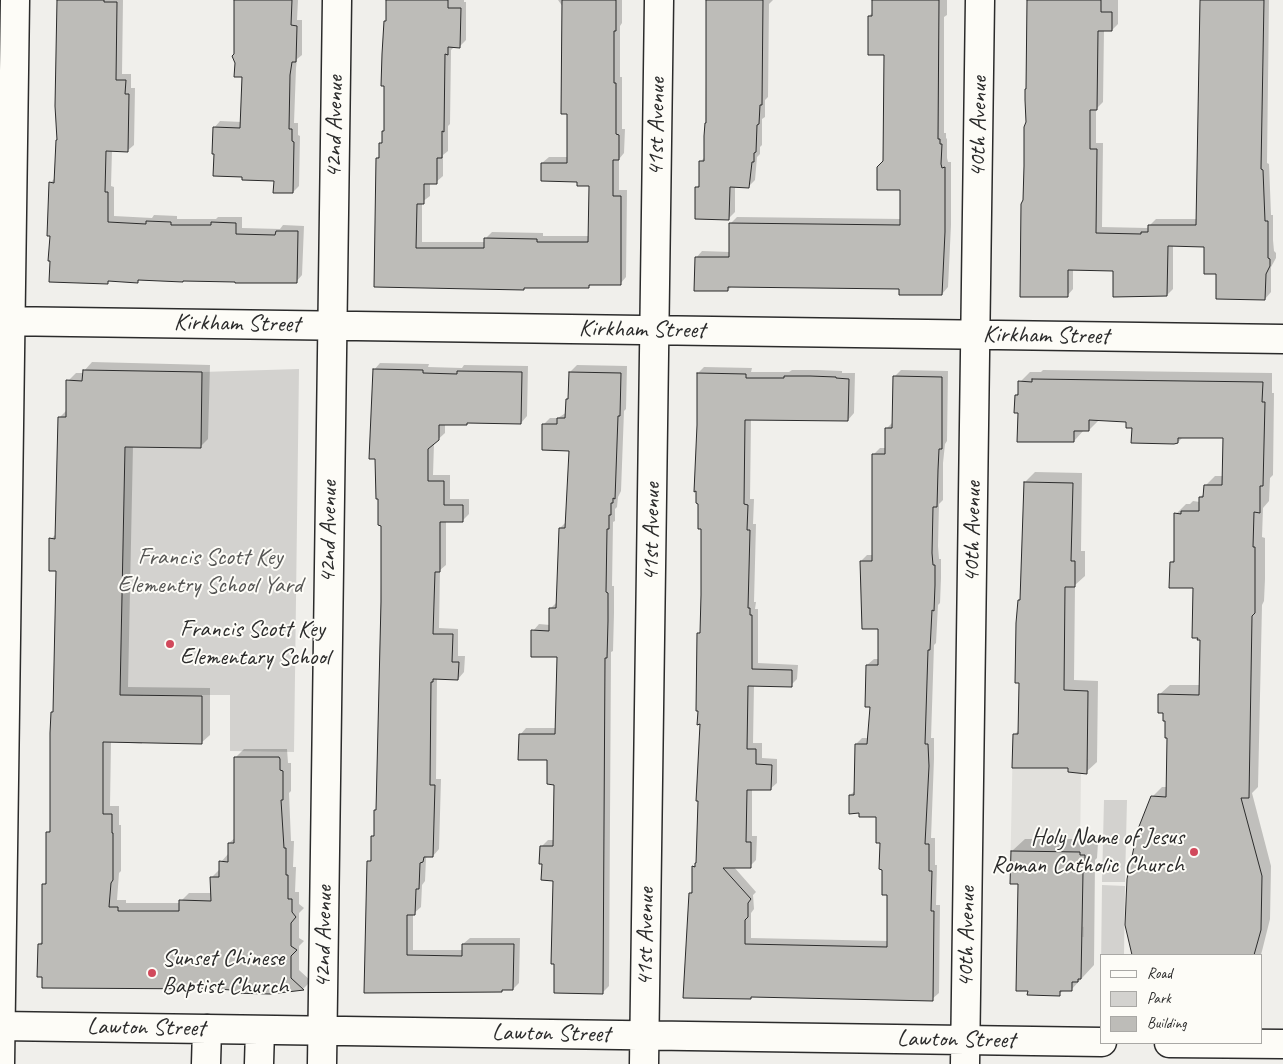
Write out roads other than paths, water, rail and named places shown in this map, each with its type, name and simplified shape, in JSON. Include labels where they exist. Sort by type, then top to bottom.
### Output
[{"type":"street","points":[[0,1064],[5,321],[15,0]]},
{"type":"street","name":"42nd Avenue","points":[[322,1064],[337,0]]},
{"type":"street","name":"41st Avenue","points":[[644,1064],[659,0]]},
{"type":"street","name":"40th Avenue","points":[[965,1052],[980,0]]},
{"type":"street","name":"Kirkham Street","points":[[5,321],[1283,339]]},
{"type":"street","name":"Lawton Street","points":[[0,1026],[644,1035],[965,1052],[1100,1042]]},
{"type":"street","points":[[206,1064],[207,1029]]},
{"type":"street","points":[[259,1064],[260,1030]]},
{"type":"street","points":[[1263,1044],[1283,1044]]},
{"type":"place","name":"Francis Scott Key Elementary School","points":[[170,644]]},
{"type":"place","name":"Holy Name of Jesus Roman Catholic Church","points":[[1194,852]]},
{"type":"place","name":"Sunset Chinese Baptist Church","points":[[152,973]]},
{"type":"park label","name":"Francis Scott Key Elementry School Yard","points":[[210,572]]}]
